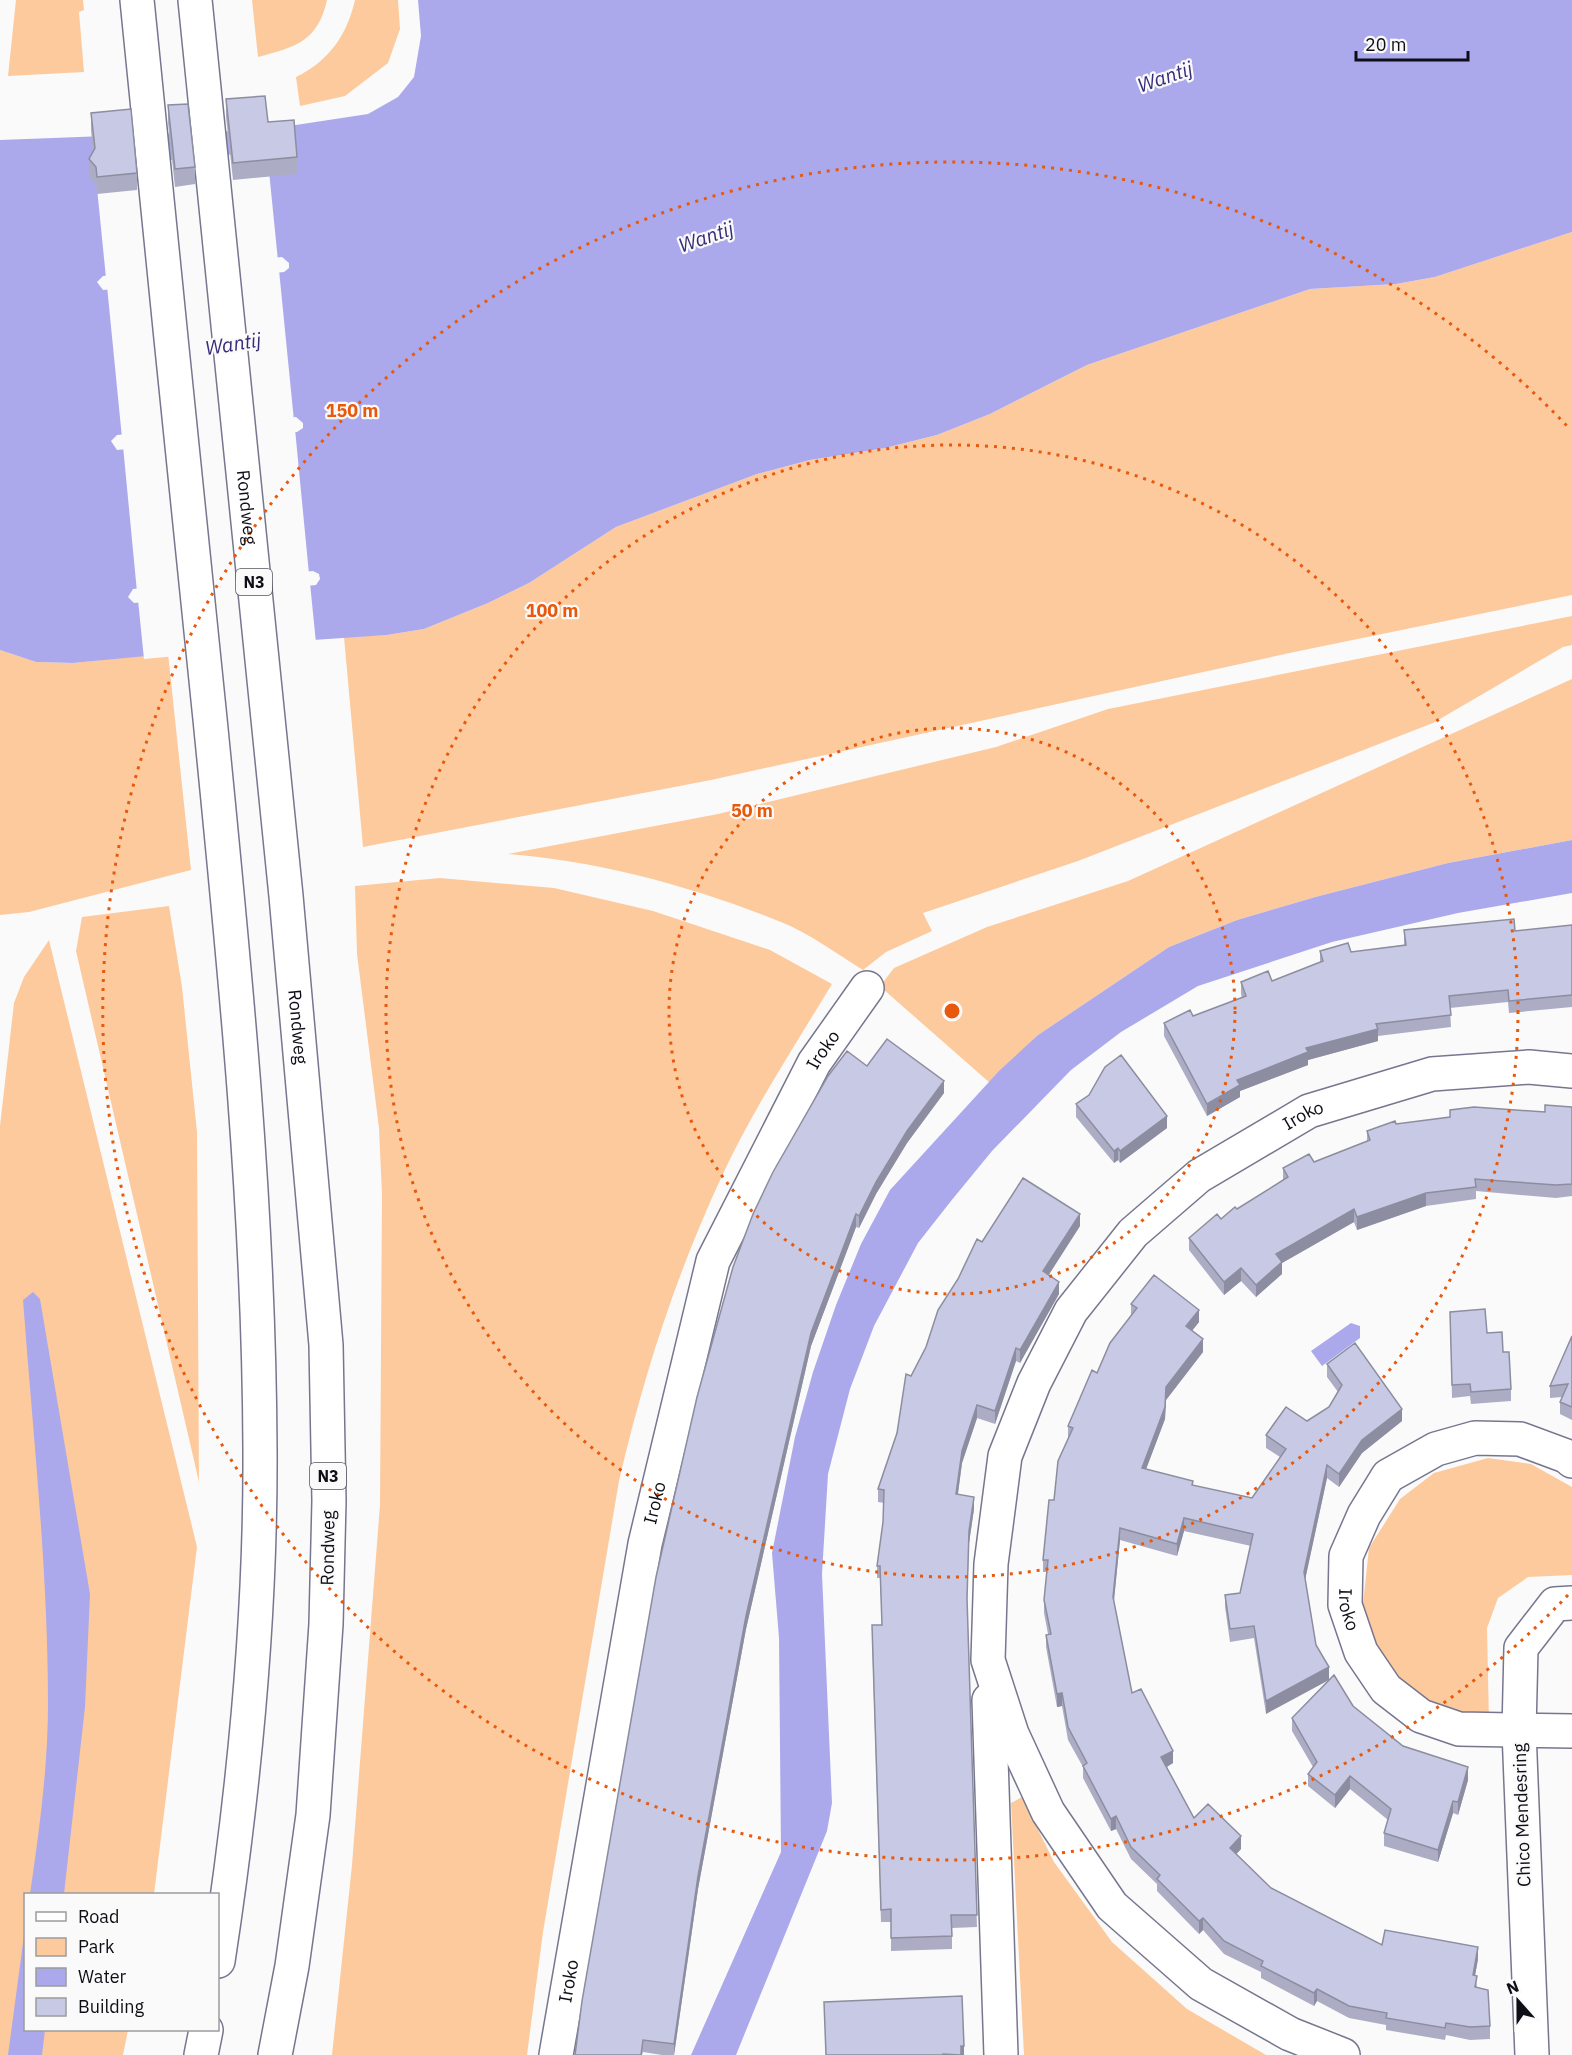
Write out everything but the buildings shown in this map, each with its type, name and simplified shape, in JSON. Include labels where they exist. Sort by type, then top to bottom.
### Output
[{"type":"street","points":[[137,0],[228,902],[256,1288],[260,1451],[257,1582],[249,1721],[235,1852],[219,1955]]},
{"type":"street","name":"Rondweg","points":[[195,0],[286,896],[326,1345],[329,1501],[326,1624],[313,1815],[292,1966],[276,2055]]},
{"type":"street","name":"Iroko","points":[[556,2055],[645,1544],[713,1261],[814,1063],[867,988]]},
{"type":"street","name":"Iroko","points":[[1001,2055],[988,1660],[991,1564],[1005,1456],[1034,1383],[1071,1311],[1133,1233],[1199,1176],[1309,1112],[1432,1074],[1530,1067],[1572,1071]]},
{"type":"street","name":"Iroko","points":[[1572,1461],[1566,1456],[1520,1440],[1475,1438],[1436,1449],[1388,1476],[1364,1515],[1346,1556],[1345,1605],[1361,1652],[1386,1689],[1421,1716],[1459,1729],[1572,1731]]},
{"type":"street","name":"Chico Mendesring","points":[[1532,2055],[1519,1731],[1521,1647],[1554,1604],[1572,1603]]},
{"type":"street","name":"Iroko","points":[[988,1660],[1012,1734],[1048,1812],[1112,1906],[1202,1983],[1290,2034],[1343,2055]]},
{"type":"street","points":[[201,2055],[206,2031]]},
{"type":"green space","points":[[16,0],[83,0],[84,10],[79,12],[84,72],[8,76]]},
{"type":"green space","points":[[252,0],[327,0],[318,25],[303,40],[284,50],[258,57]]},
{"type":"green space","points":[[355,0],[398,0],[400,29],[388,63],[345,96],[300,106],[296,77],[308,71],[335,46],[347,25]]},
{"type":"green space","points":[[1572,232],[1572,595],[1299,651],[711,780],[363,847],[344,637],[387,635],[424,629],[488,603],[529,583],[616,527],[757,474],[810,460],[885,448],[937,435],[990,414],[1087,365],[1310,289],[1396,284],[1435,277]]},
{"type":"green space","points":[[1572,616],[1572,645],[1563,647],[1433,723],[1078,861],[923,913],[932,931],[886,952],[863,970],[791,927],[715,898],[612,869],[543,857],[508,854],[718,814],[996,747],[1108,709]]},
{"type":"green space","points":[[0,650],[36,662],[73,663],[168,653],[191,870],[29,912],[0,915]]},
{"type":"green space","points":[[1572,679],[1572,840],[1448,863],[1319,896],[1237,920],[1169,947],[1038,1035],[990,1083],[883,989],[884,981],[894,968],[987,927],[1128,881]]},
{"type":"green space","points":[[440,878],[554,888],[653,911],[770,950],[832,984],[788,1055],[721,1178],[675,1289],[639,1403],[619,1481],[543,1932],[527,2055],[332,2055],[352,1865],[380,1505],[382,1195],[379,1128],[357,954],[355,886]]},
{"type":"green space","points":[[169,906],[182,987],[197,1132],[199,1482],[76,951],[82,917]]},
{"type":"green space","points":[[49,940],[197,1547],[154,1893],[24,1893],[24,2031],[128,2031],[123,2055],[0,2055],[0,1126],[14,1003],[24,977]]},
{"type":"green space","points":[[1488,1458],[1531,1464],[1572,1487],[1572,1575],[1528,1577],[1498,1598],[1487,1628],[1489,1722],[1424,1701],[1381,1660],[1363,1604],[1369,1548],[1400,1499],[1434,1473]]},
{"type":"green space","points":[[1022,1797],[1054,1862],[1112,1942],[1187,2009],[1266,2055],[1024,2055],[1011,1803]]},
{"type":"water","name":"Wantij","points":[[418,0],[1572,0],[1572,232],[1435,277],[1396,284],[1310,289],[1087,365],[990,414],[937,435],[885,448],[810,460],[757,474],[616,527],[529,583],[488,603],[424,629],[387,635],[73,663],[36,662],[0,650],[0,140],[263,130],[368,114],[398,97],[414,77],[421,36]],"holes":[[[279,150],[276,163],[90,178],[95,167]],[[282,257],[289,263],[289,268],[284,272],[103,290],[97,282],[103,276]],[[296,417],[303,423],[303,428],[297,432],[117,450],[111,441],[117,435]],[[313,571],[319,574],[320,579],[316,585],[134,603],[128,597],[133,589]]]},
{"type":"water","points":[[1572,840],[1572,893],[1458,913],[1332,942],[1198,986],[1121,1032],[1071,1070],[992,1151],[918,1243],[874,1326],[850,1389],[828,1474],[822,1574],[832,1803],[827,1831],[736,2055],[691,2055],[781,1852],[779,1638],[772,1553],[795,1437],[813,1372],[836,1305],[861,1244],[890,1190],[999,1071],[1038,1035],[1169,947],[1237,920],[1319,896],[1448,863]]},
{"type":"water","points":[[33,1292],[40,1299],[90,1594],[85,1707],[64,1893],[30,1893],[45,1776],[48,1704],[43,1552],[23,1300]]},
{"type":"water","points":[[1351,1323],[1360,1326],[1360,1338],[1322,1366],[1311,1351]]},
{"type":"water","points":[[24,1935],[24,2031],[45,2031],[42,2055],[8,2055]]},
{"type":"pier","points":[[268,161],[278,261],[106,278],[96,178]]},
{"type":"pier","points":[[279,270],[294,421],[122,438],[107,286]]},
{"type":"pier","points":[[295,429],[309,574],[137,592],[123,446]]},
{"type":"pier","points":[[310,583],[316,643],[144,659],[138,600]]}]
